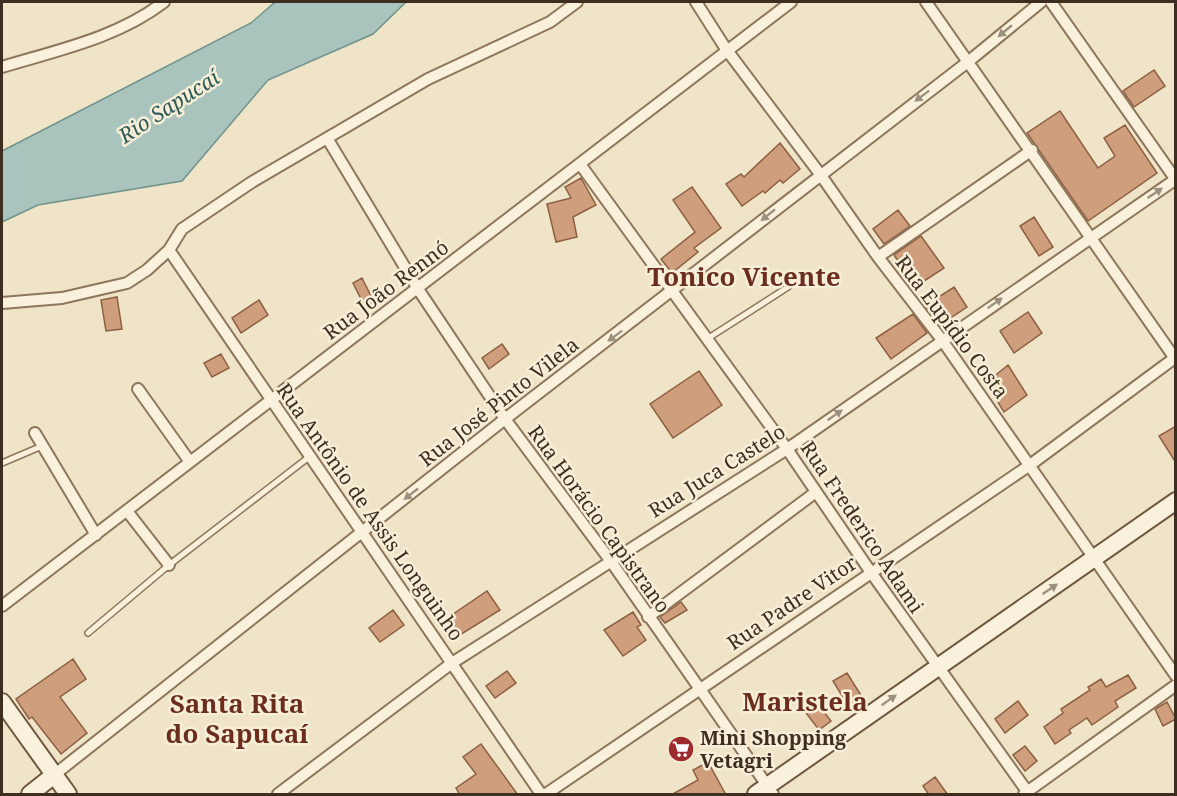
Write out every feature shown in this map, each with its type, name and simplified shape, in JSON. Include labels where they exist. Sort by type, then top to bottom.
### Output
[{"type":"main road","points":[[765,792],[937,666],[1094,560],[1176,501]]},
{"type":"main road","points":[[2,702],[68,795]]},
{"type":"main road","points":[[30,795],[54,775]]},
{"type":"street","points":[[2,67],[100,38],[129,25],[164,2]]},
{"type":"street","points":[[2,303],[62,298],[127,283],[147,270],[169,250],[182,229],[252,182],[428,79],[550,22],[577,2]]},
{"type":"street","name":"Rua Eupídio Costa","points":[[696,2],[726,49],[820,174],[878,257],[942,340],[1176,676]]},
{"type":"street","name":"Rua João Rennó","points":[[2,606],[418,289],[726,49],[792,2]]},
{"type":"street","points":[[926,2],[1032,150],[1175,358]]},
{"type":"street","name":"Rua José Pinto Vilela","points":[[54,775],[505,419],[673,292],[1041,2]]},
{"type":"street","points":[[1051,2],[1175,180]]},
{"type":"street","name":"Rua Horácio Capistrano","points":[[327,138],[418,289],[505,419],[610,560],[699,688],[765,792]]},
{"type":"street","points":[[878,257],[1032,150]]},
{"type":"street","name":"Rua Frederico Adami","points":[[580,164],[787,449],[1027,794]]},
{"type":"street","name":"Rua Juca Castelo","points":[[278,795],[453,663],[610,560],[787,449],[1175,180]]},
{"type":"street","name":"Rua Antônio de Assis Longuinho","points":[[169,250],[541,795]]},
{"type":"street","name":"Rua Padre Vitor","points":[[546,795],[870,571],[1030,465],[1175,358]]},
{"type":"street","points":[[138,389],[190,462]]},
{"type":"street","points":[[35,433],[96,535]]},
{"type":"street","points":[[648,617],[816,492]]},
{"type":"street","points":[[127,511],[169,565]]},
{"type":"street","points":[[1027,794],[1176,685]]},
{"type":"lane","points":[[707,339],[788,287]]},
{"type":"lane","points":[[2,463],[43,445]]},
{"type":"lane","points":[[88,633],[169,565],[309,457]]},
{"type":"water","name":"Rio Sapucaí","points":[[275,2],[406,2],[373,34],[268,80],[182,181],[38,205],[2,222],[2,151],[251,23]]},
{"type":"building","points":[[1154,70],[1165,86],[1134,107],[1123,91]]},
{"type":"building","points":[[1060,111],[1098,168],[1115,156],[1104,138],[1125,125],[1157,173],[1088,221],[1027,133]]},
{"type":"building","points":[[780,143],[800,169],[783,183],[780,180],[765,193],[763,191],[742,206],[726,184],[741,174],[744,177]]},
{"type":"building","points":[[581,178],[596,205],[573,217],[577,237],[556,242],[547,204],[571,198],[565,187]]},
{"type":"building","points":[[692,187],[721,228],[694,248],[698,252],[672,273],[661,259],[695,232],[673,200]]},
{"type":"building","points":[[898,210],[910,226],[884,244],[873,229]]},
{"type":"building","points":[[1034,217],[1053,247],[1039,256],[1020,226]]},
{"type":"building","points":[[921,236],[944,268],[915,287],[894,255]]},
{"type":"building","points":[[362,278],[374,302],[365,307],[353,283]]},
{"type":"building","points":[[954,287],[967,307],[940,325],[925,306]]},
{"type":"building","points":[[117,297],[122,329],[106,331],[101,300]]},
{"type":"building","points":[[259,300],[268,315],[241,333],[232,318]]},
{"type":"building","points":[[1028,312],[1042,333],[1014,353],[1000,331]]},
{"type":"building","points":[[913,314],[927,333],[891,359],[876,338]]},
{"type":"building","points":[[502,344],[509,354],[489,369],[482,358]]},
{"type":"building","points":[[221,354],[229,368],[212,377],[204,363]]},
{"type":"building","points":[[1008,365],[1027,395],[1004,412],[986,383]]},
{"type":"building","points":[[699,371],[722,405],[673,438],[650,404]]},
{"type":"building","points":[[1176,426],[1176,463],[1159,436]]},
{"type":"building","points":[[487,591],[500,610],[455,638],[443,621]]},
{"type":"building","points":[[681,602],[687,610],[665,623],[660,617]]},
{"type":"building","points":[[393,610],[404,625],[380,642],[369,628]]},
{"type":"building","points":[[633,612],[641,625],[637,627],[646,640],[623,656],[604,630]]},
{"type":"building","points":[[73,659],[86,679],[60,697],[87,733],[61,754],[32,717],[29,719],[16,699]]},
{"type":"building","points":[[507,671],[516,683],[495,698],[486,686]]},
{"type":"building","points":[[847,673],[864,700],[850,709],[833,681]]},
{"type":"building","points":[[1128,675],[1136,688],[1115,701],[1118,707],[1092,725],[1087,718],[1069,730],[1071,733],[1055,744],[1044,727],[1063,713],[1061,709],[1090,690],[1088,687],[1101,679],[1106,687]]},
{"type":"building","points":[[812,696],[831,721],[819,730],[800,705]]},
{"type":"building","points":[[1018,701],[1028,715],[1005,733],[995,719]]},
{"type":"building","points":[[1167,702],[1176,719],[1163,726],[1155,709]]},
{"type":"building","points":[[481,744],[518,795],[460,795],[456,788],[476,774],[463,757]]},
{"type":"building","points":[[1025,746],[1037,761],[1025,771],[1013,755]]},
{"type":"building","points":[[708,762],[726,795],[671,795],[698,780],[693,770]]},
{"type":"building","points":[[935,777],[948,795],[929,795],[923,786]]},
{"type":"place","name":"Mini Shopping Vetagri","points":[[681,749]]},
{"type":"district","name":"Tonico Vicente","points":[[744,277]]},
{"type":"district","name":"Maristela","points":[[805,702]]},
{"type":"district","name":"Santa Rita do Sapucaí","points":[[237,719]]}]
